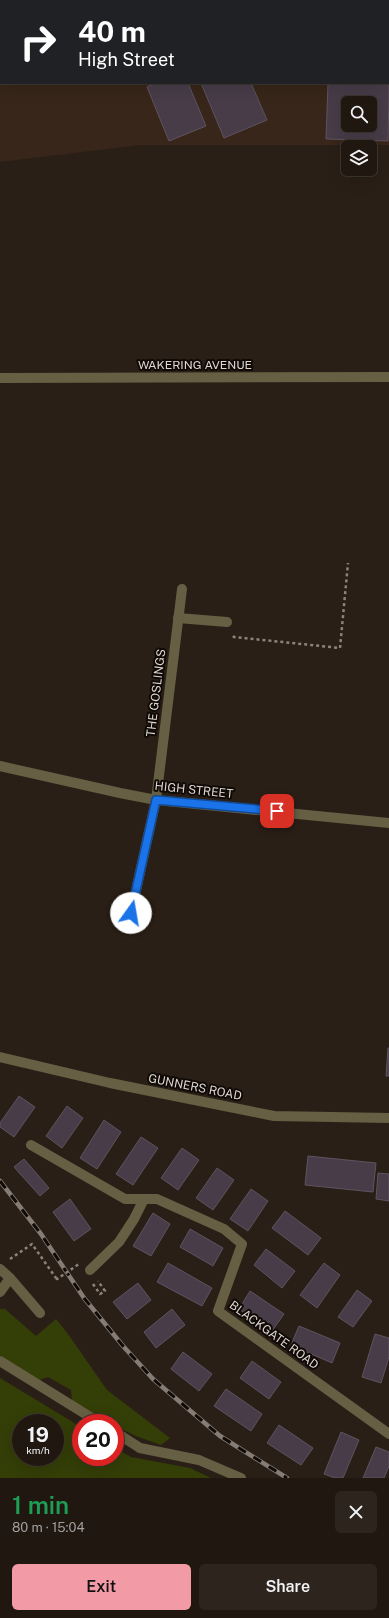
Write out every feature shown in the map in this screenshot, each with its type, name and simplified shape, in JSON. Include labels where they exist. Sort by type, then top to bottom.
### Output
[{"type":"street","name":"WAKERING AVENUE","points":[[0,378],[389,377]]},
{"type":"street","name":"THE GOSLINGS","points":[[123,922],[131,913],[156,800],[182,589]]},
{"type":"street","points":[[178,618],[227,622]]},
{"type":"street","name":"HIGH STREET","points":[[0,766],[156,800],[389,823]]},
{"type":"street","name":"GUNNERS ROAD","points":[[0,1057],[110,1083],[274,1116],[389,1118]]},
{"type":"street","name":"BLACKGATE ROAD","points":[[31,1145],[125,1199],[157,1199],[224,1229],[242,1244],[218,1311],[389,1434]]},
{"type":"street","points":[[90,1270],[119,1242],[134,1219],[144,1199]]},
{"type":"street","points":[[3,1265],[10,1278],[40,1313]]},
{"type":"street","points":[[0,1292],[10,1278]]},
{"type":"street","points":[[0,1361],[85,1414]]},
{"type":"street","points":[[124,1438],[140,1448],[199,1460],[241,1478]]},
{"type":"path","points":[[227,622],[234,637],[340,648],[348,564]]},
{"type":"path","points":[[3,1265],[32,1244],[58,1279],[78,1264],[80,1265]]},
{"type":"shaded area","points":[[0,84],[389,84],[389,145],[377,145],[377,140],[341,140],[341,145],[140,145],[0,162]]},
{"type":"green space","points":[[0,1309],[5,1309],[36,1336],[56,1319],[107,1390],[170,1438],[161,1445],[124,1430],[124,1414],[94,1414],[72,1401],[71,1390],[48,1377],[40,1380],[6,1361],[0,1355]]},
{"type":"green space","points":[[0,1378],[60,1414],[12,1414],[12,1466],[64,1466],[64,1417],[72,1422],[72,1466],[124,1466],[124,1453],[131,1457],[190,1468],[211,1478],[0,1478]]},
{"type":"building","points":[[154,84],[188,84],[206,126],[169,141],[147,87]]},
{"type":"building","points":[[201,84],[251,84],[267,120],[224,138]]},
{"type":"building","points":[[328,84],[389,84],[388,141],[326,139]]},
{"type":"building","points":[[388,1048],[389,1076],[386,1076]]},
{"type":"building","points":[[19,1096],[35,1107],[14,1137],[0,1127],[0,1123]]},
{"type":"building","points":[[67,1106],[83,1118],[62,1148],[46,1136]]},
{"type":"building","points":[[104,1120],[121,1132],[97,1169],[80,1158]]},
{"type":"building","points":[[141,1137],[158,1148],[133,1185],[116,1174]]},
{"type":"building","points":[[182,1148],[199,1160],[178,1190],[161,1178]]},
{"type":"building","points":[[308,1156],[376,1163],[373,1192],[305,1185]]},
{"type":"building","points":[[24,1159],[49,1188],[40,1196],[14,1167]]},
{"type":"building","points":[[217,1168],[234,1180],[213,1210],[196,1198]]},
{"type":"building","points":[[378,1173],[389,1174],[389,1201],[376,1199]]},
{"type":"building","points":[[251,1189],[268,1201],[248,1231],[230,1219]]},
{"type":"building","points":[[70,1199],[91,1229],[74,1241],[53,1212]]},
{"type":"building","points":[[285,1211],[321,1238],[308,1255],[272,1228]]},
{"type":"building","points":[[153,1213],[170,1224],[151,1256],[133,1246]]},
{"type":"building","points":[[190,1229],[223,1248],[213,1266],[180,1247]]},
{"type":"building","points":[[266,1249],[295,1271],[282,1288],[254,1265]]},
{"type":"building","points":[[168,1263],[212,1288],[202,1306],[157,1282]]},
{"type":"building","points":[[324,1263],[340,1275],[317,1308],[300,1295]]},
{"type":"building","points":[[138,1283],[151,1300],[127,1319],[113,1302]]},
{"type":"building","points":[[357,1290],[372,1301],[353,1327],[338,1317]]},
{"type":"building","points":[[250,1291],[284,1314],[272,1331],[239,1309]]},
{"type":"building","points":[[172,1309],[185,1325],[156,1348],[144,1332]]},
{"type":"building","points":[[299,1326],[340,1343],[332,1363],[291,1345]]},
{"type":"building","points":[[375,1334],[389,1338],[389,1357],[381,1383],[362,1377]]},
{"type":"building","points":[[183,1352],[212,1374],[199,1391],[171,1369]]},
{"type":"building","points":[[252,1361],[281,1382],[269,1399],[240,1378]]},
{"type":"building","points":[[226,1389],[262,1414],[251,1431],[214,1406]]},
{"type":"building","points":[[279,1425],[313,1448],[301,1465],[267,1443]]},
{"type":"building","points":[[341,1432],[359,1440],[343,1478],[335,1478],[324,1474]]},
{"type":"building","points":[[376,1447],[389,1452],[389,1466],[384,1478],[363,1478]]},
{"type":"railway","points":[[0,1181],[41,1234],[84,1298],[123,1346],[153,1379],[220,1436],[287,1478]]},
{"type":"route","points":[[131,913],[156,800],[277,811]]}]
